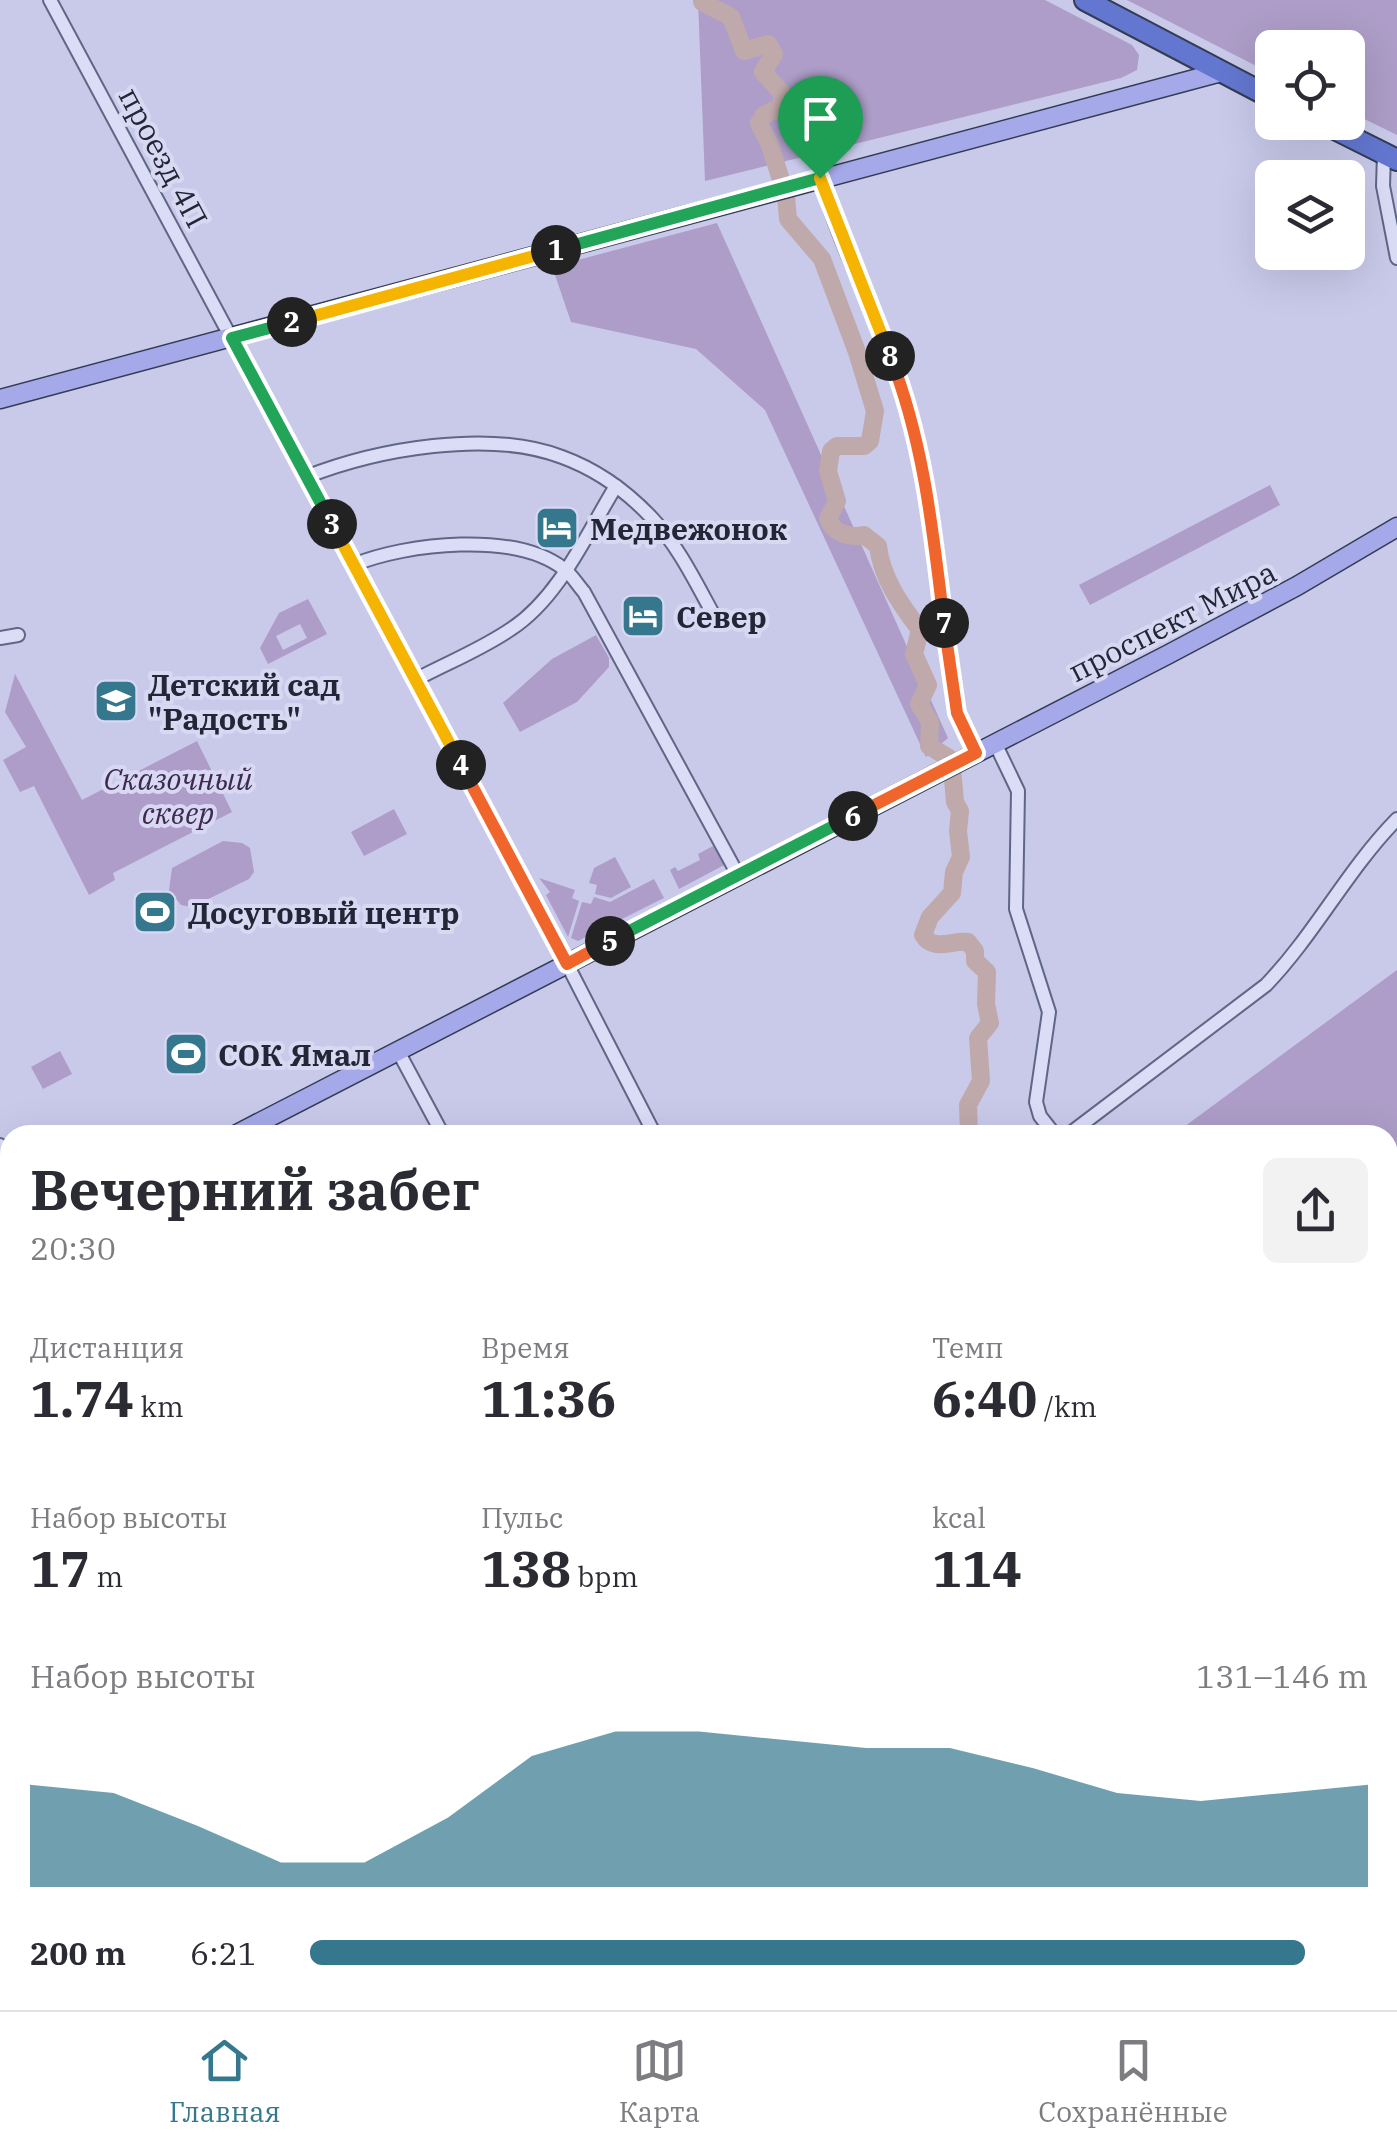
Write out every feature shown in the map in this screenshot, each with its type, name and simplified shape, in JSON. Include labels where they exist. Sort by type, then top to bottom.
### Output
[{"type":"highway","points":[[1085,0],[1255,89]]},
{"type":"highway","points":[[1357,140],[1391,157]]},
{"type":"main road","points":[[1164,86],[1184,73],[1178,49]]},
{"type":"main road","points":[[0,399],[1221,72]]},
{"type":"main road","name":"проспект Мира","points":[[738,875],[1297,586],[1397,528]]},
{"type":"main road","points":[[254,1125],[738,875]]},
{"type":"street","name":"проезд 4П","points":[[50,0],[650,1125]]},
{"type":"street","points":[[1391,157],[1383,186],[1397,258]]},
{"type":"street","points":[[820,178],[899,380],[914,430],[933,528],[954,701],[972,755]]},
{"type":"street","points":[[306,477],[359,460],[458,445],[535,449],[560,456],[616,486],[665,534],[712,612]]},
{"type":"street","points":[[415,680],[511,630],[543,601],[616,486]]},
{"type":"street","points":[[354,565],[414,551],[487,545],[530,553],[564,569],[584,592],[738,875]]},
{"type":"street","points":[[0,638],[18,635]]},
{"type":"street","points":[[994,743],[1018,791],[1016,909],[1048,1003],[1036,1102],[1047,1125]]},
{"type":"street","points":[[1081,1125],[1266,985],[1292,956],[1341,884],[1397,819]]},
{"type":"street","points":[[398,1051],[438,1125]]},
{"type":"green space","points":[[698,0],[1045,0],[1132,45],[1139,55],[1137,70],[1121,78],[705,181]]},
{"type":"green space","points":[[1127,0],[1397,0],[1397,135],[1365,119],[1365,30],[1255,30],[1255,65]]},
{"type":"green space","points":[[717,223],[948,738],[926,757],[765,410],[696,349],[571,322],[554,272],[559,265]]},
{"type":"green space","points":[[1270,485],[1280,505],[1090,605],[1079,585]]},
{"type":"green space","points":[[308,599],[327,634],[268,664],[260,648],[279,613]],"holes":[[[300,624],[307,638],[283,650],[276,636]]]},
{"type":"green space","points":[[596,635],[609,658],[609,667],[577,702],[520,732],[503,703],[552,659]]},
{"type":"green space","name":"Сказочный сквер","points":[[15,674],[82,800],[197,741],[232,812],[113,873],[115,880],[89,895],[34,786],[20,792],[3,760],[26,747],[5,712]]},
{"type":"green space","points":[[394,809],[407,834],[364,856],[351,832]]},
{"type":"green space","points":[[223,841],[250,848],[254,872],[249,879],[192,907],[181,905],[169,890],[172,868]]},
{"type":"green space","points":[[713,846],[726,864],[679,889],[670,870],[675,867],[678,871],[700,860],[698,854]]},
{"type":"green space","points":[[615,857],[631,887],[611,898],[595,894],[597,885],[589,883],[594,868]]},
{"type":"green space","points":[[539,878],[575,890],[572,898],[579,901],[568,937],[546,895],[550,892]]},
{"type":"green space","points":[[654,879],[664,898],[578,941],[571,938],[582,902],[591,904],[594,897],[610,902]]},
{"type":"green space","points":[[1397,970],[1397,1125],[1187,1125]]},
{"type":"green space","points":[[60,1051],[72,1074],[43,1089],[31,1067]]},
{"type":"waterway","points":[[704,0],[731,17],[744,51],[768,44],[774,54],[763,72],[782,93],[782,106],[764,115],[759,123],[786,196],[788,219],[822,259],[875,411],[870,441],[864,446],[837,446],[831,451],[828,471],[837,501],[828,519],[838,531],[864,535],[878,546],[888,580],[920,630],[914,654],[928,685],[919,704],[930,722],[929,746],[949,758],[952,768],[955,802],[960,811],[961,857],[954,872],[952,893],[930,917],[923,935],[937,944],[968,942],[975,951],[975,961],[987,972],[990,1023],[978,1038],[981,1081],[968,1105],[969,1125]]},
{"type":"place","name":"Медвежонок","points":[[557,528]]},
{"type":"place","name":"Север","points":[[643,616]]},
{"type":"place","name":"Детский сад \"Радость\"","points":[[116,701]]},
{"type":"place","name":"Досуговый центр","points":[[155,912]]},
{"type":"place","name":"СОК Ямал","points":[[186,1054]]},
{"type":"route","points":[[820,178],[899,380],[914,430],[933,528],[954,701],[976,753],[567,964],[232,338],[820,178]]}]
